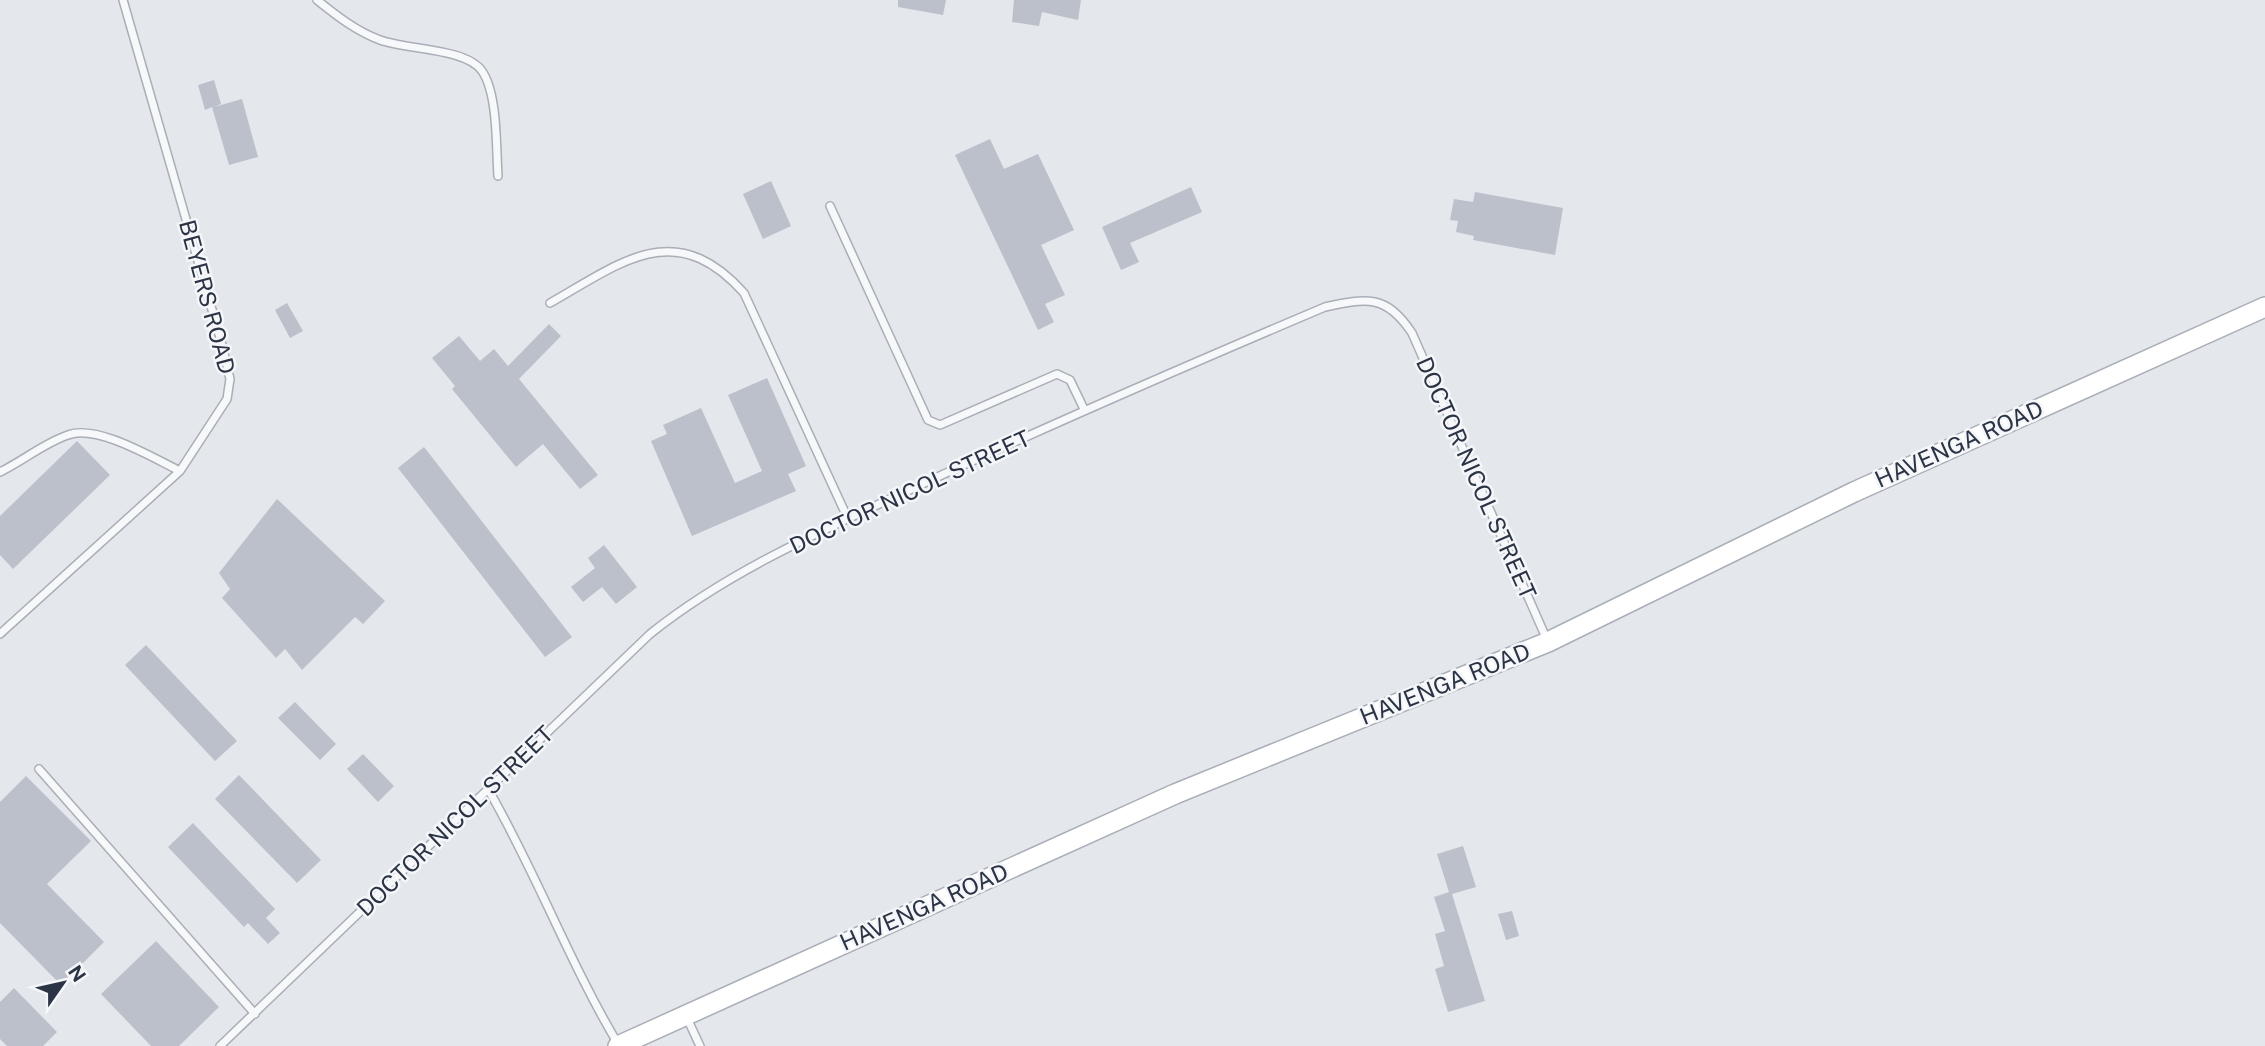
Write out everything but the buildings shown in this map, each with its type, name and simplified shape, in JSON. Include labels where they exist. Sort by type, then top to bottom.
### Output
[{"type":"street","name":"HAVENGA ROAD","points":[[619,1046],[1175,794],[1548,642],[1854,492],[2265,307]]},
{"type":"lane","name":"BEYERS ROAD","points":[[0,634],[180,471],[220,415],[227,399],[230,379],[123,0]]},
{"type":"lane","points":[[317,0],[364,34],[398,46],[461,57],[477,66],[487,82],[491,97],[498,176]]},
{"type":"lane","points":[[830,206],[928,420],[940,425],[1057,374],[1070,380],[1084,409]]},
{"type":"lane","points":[[550,303],[632,257],[654,251],[699,259],[728,276],[744,293],[848,519]]},
{"type":"lane","name":"DOCTOR NICOL STREET","points":[[219,1046],[623,660],[677,612],[712,588],[848,519],[1084,409],[1325,307],[1352,301],[1377,301],[1399,314],[1412,333],[1548,642]]},
{"type":"lane","points":[[0,472],[62,437],[81,432],[114,440],[180,471]]},
{"type":"lane","points":[[39,769],[255,1014]]},
{"type":"lane","points":[[488,789],[513,832],[588,993],[619,1046]]},
{"type":"lane","points":[[685,1014],[700,1046]]}]
